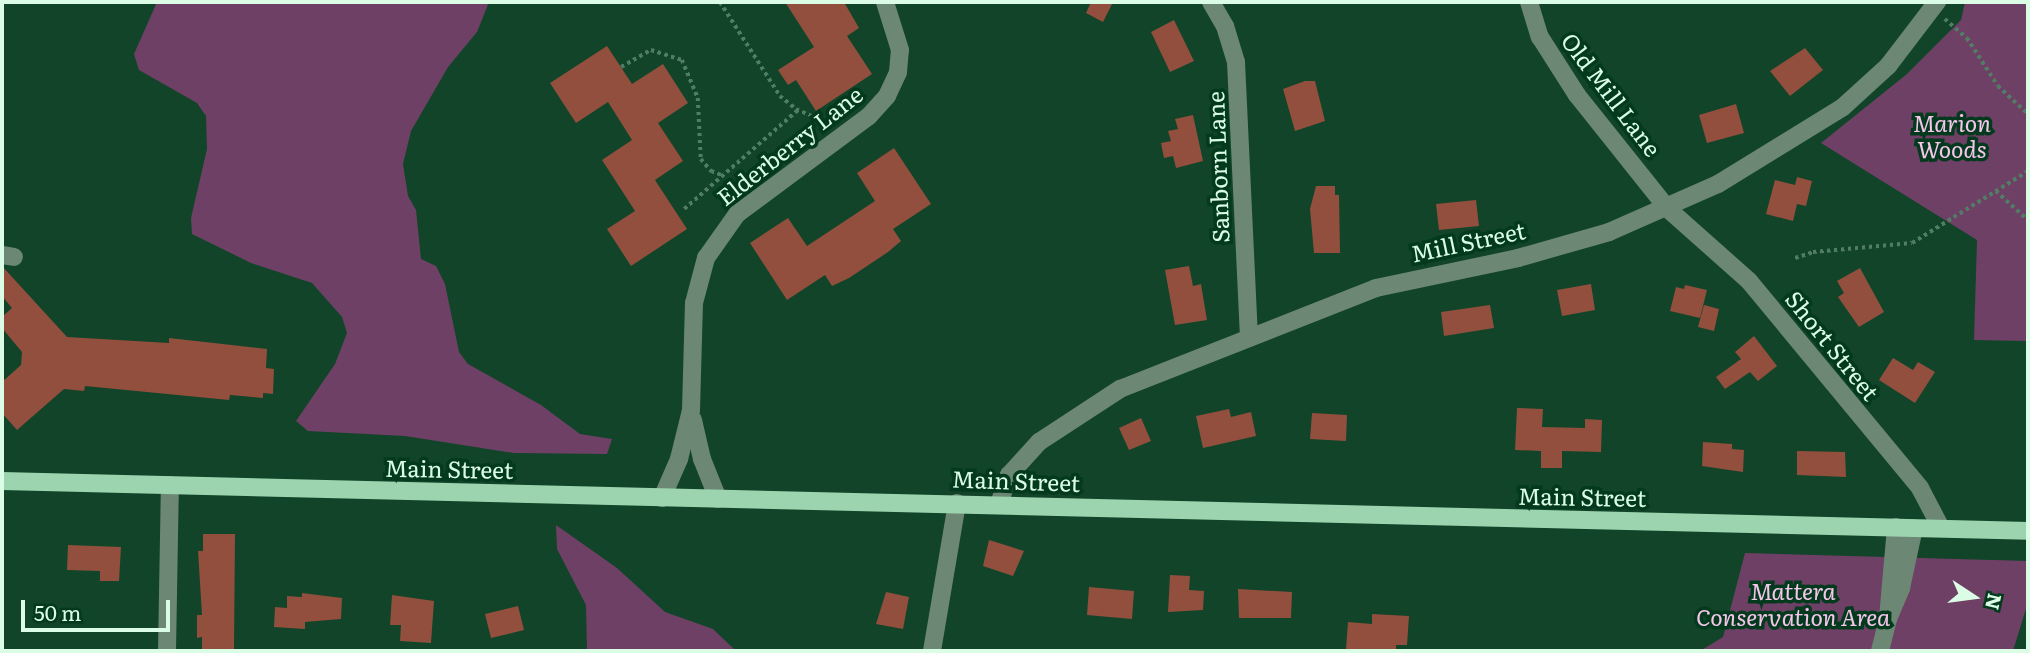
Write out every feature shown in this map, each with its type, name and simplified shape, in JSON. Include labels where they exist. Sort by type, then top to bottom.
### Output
[{"type":"main road","name":"Main Street","points":[[2,481],[2028,531]]},
{"type":"street","name":"Elderberry Lane","points":[[662,498],[679,459],[691,410],[695,293],[710,250],[754,200],[881,105],[898,72],[899,39],[885,2]]},
{"type":"street","name":"Sanborn Lane","points":[[1211,2],[1225,26],[1236,62],[1249,335]]},
{"type":"street","name":"Old Mill Lane","points":[[1529,2],[1540,37],[1557,68],[1668,209]]},
{"type":"street","name":"Mill Street","points":[[999,504],[1015,467],[1053,430],[1120,388],[1249,335],[1391,283],[1518,258],[1668,209],[1784,146],[1843,107],[1888,66],[1934,6]]},
{"type":"street","name":"Short Street","points":[[1668,209],[1749,281],[1920,488],[1941,528]]},
{"type":"street","name":"Elderberry Lane","points":[[691,410],[702,459],[718,499]]},
{"type":"street","points":[[167,651],[170,485]]},
{"type":"street","points":[[932,651],[957,503]]},
{"type":"street","points":[[1880,651],[1905,527]]},
{"type":"path","points":[[720,2],[780,96],[798,110],[844,135]]},
{"type":"path","points":[[1934,6],[1962,32],[1998,86],[2028,114]]},
{"type":"path","points":[[621,66],[651,50],[682,60],[698,98],[701,159],[711,171],[724,176]]},
{"type":"path","points":[[684,209],[798,110]]},
{"type":"path","points":[[1795,258],[1813,252],[1912,243],[2028,171]]},
{"type":"path","points":[[1996,190],[2028,220]]},
{"type":"green space","points":[[157,2],[489,2],[477,32],[448,67],[411,131],[403,164],[408,196],[416,210],[421,259],[436,266],[445,284],[459,352],[468,364],[541,405],[580,434],[612,439],[607,454],[514,453],[405,436],[308,431],[296,421],[335,364],[347,333],[342,317],[312,283],[251,263],[192,234],[191,218],[207,149],[206,116],[197,103],[139,70],[134,54]]},
{"type":"green space","name":"Marion Woods","points":[[1965,2],[2028,2],[2028,341],[1974,340],[1977,240],[1821,143],[1907,74],[1961,20]]},
{"type":"green space","points":[[556,525],[617,568],[665,612],[713,629],[736,651],[587,651],[586,605],[557,549]]},
{"type":"green space","name":"Mattera Conservation Area","points":[[1745,553],[2028,561],[2028,602],[2013,651],[1700,651],[1723,637]]},
{"type":"building","points":[[785,2],[844,2],[859,28],[847,36],[872,74],[816,111],[796,80],[788,85],[778,70],[814,47]]},
{"type":"building","points":[[1091,2],[1113,2],[1103,22],[1086,13]]},
{"type":"building","points":[[1174,20],[1194,61],[1170,72],[1151,32]]},
{"type":"building","points":[[607,46],[632,84],[663,64],[688,103],[658,123],[683,161],[655,180],[687,229],[631,266],[607,229],[635,211],[602,160],[632,140],[608,102],[576,123],[550,83]]},
{"type":"building","points":[[1805,48],[1823,70],[1790,96],[1770,71]]},
{"type":"building","points":[[1305,81],[1315,81],[1325,121],[1295,131],[1283,89]]},
{"type":"building","points":[[1736,104],[1744,133],[1707,143],[1699,115]]},
{"type":"building","points":[[1193,115],[1203,161],[1176,168],[1173,156],[1164,158],[1161,143],[1171,141],[1168,131],[1178,129],[1175,119]]},
{"type":"building","points":[[894,148],[931,204],[893,229],[901,241],[849,278],[832,286],[825,275],[787,300],[750,243],[788,218],[807,246],[875,201],[857,173]]},
{"type":"building","points":[[1797,177],[1812,181],[1806,206],[1797,204],[1793,221],[1766,214],[1775,180],[1795,185]]},
{"type":"building","points":[[1316,186],[1335,186],[1335,195],[1339,195],[1340,253],[1314,253],[1310,209]]},
{"type":"building","points":[[1476,200],[1479,226],[1439,230],[1436,204]]},
{"type":"building","points":[[2,266],[67,337],[169,343],[169,338],[267,349],[266,368],[274,369],[273,394],[263,393],[263,398],[230,395],[229,400],[85,386],[84,391],[64,389],[17,430],[2,413],[2,382],[21,365],[22,352],[2,328],[2,317],[12,308],[2,296]]},
{"type":"building","points":[[1189,266],[1193,286],[1201,284],[1207,320],[1175,325],[1165,270]]},
{"type":"building","points":[[1860,268],[1884,312],[1859,327],[1838,297],[1844,293],[1837,281]]},
{"type":"building","points":[[1591,284],[1595,310],[1562,316],[1557,290]]},
{"type":"building","points":[[1685,285],[1707,290],[1700,318],[1670,311],[1676,287],[1684,289]]},
{"type":"building","points":[[1490,305],[1494,328],[1444,336],[1441,312]]},
{"type":"building","points":[[1704,305],[1719,309],[1714,331],[1698,327]]},
{"type":"building","points":[[1754,336],[1777,366],[1758,381],[1750,372],[1725,389],[1716,377],[1741,359],[1735,352]]},
{"type":"building","points":[[1893,358],[1913,370],[1918,362],[1935,372],[1915,403],[1879,380]]},
{"type":"building","points":[[1517,408],[1543,409],[1542,427],[1585,428],[1585,419],[1602,420],[1601,452],[1562,451],[1562,468],[1541,468],[1541,451],[1515,450]]},
{"type":"building","points":[[1229,409],[1231,417],[1251,412],[1256,436],[1203,448],[1196,416]]},
{"type":"building","points":[[1312,413],[1347,415],[1346,441],[1310,439]]},
{"type":"building","points":[[1141,418],[1151,441],[1129,450],[1119,428]]},
{"type":"building","points":[[1703,442],[1732,444],[1732,449],[1744,450],[1743,472],[1702,466]]},
{"type":"building","points":[[1797,451],[1845,452],[1846,477],[1797,475]]},
{"type":"building","points":[[203,534],[235,534],[234,651],[202,651],[202,637],[197,638],[197,615],[202,615],[198,551],[203,551]]},
{"type":"building","points":[[989,540],[1024,551],[1013,576],[983,566]]},
{"type":"building","points":[[68,545],[121,547],[119,581],[100,581],[100,571],[67,570]]},
{"type":"building","points":[[1170,575],[1190,576],[1189,590],[1204,591],[1203,610],[1168,612]]},
{"type":"building","points":[[1089,587],[1134,591],[1132,619],[1087,615]]},
{"type":"building","points":[[1238,589],[1292,592],[1291,618],[1239,618]]},
{"type":"building","points":[[886,592],[909,597],[903,629],[876,624]]},
{"type":"building","points":[[302,593],[342,598],[341,619],[305,622],[305,629],[274,627],[275,607],[287,608],[287,596],[302,597]]},
{"type":"building","points":[[392,595],[434,601],[431,643],[400,641],[401,625],[390,625]]},
{"type":"building","points":[[518,606],[524,630],[491,638],[485,614]]},
{"type":"building","points":[[1372,614],[1409,616],[1407,645],[1396,645],[1396,651],[1346,649],[1348,622],[1372,624]]}]
